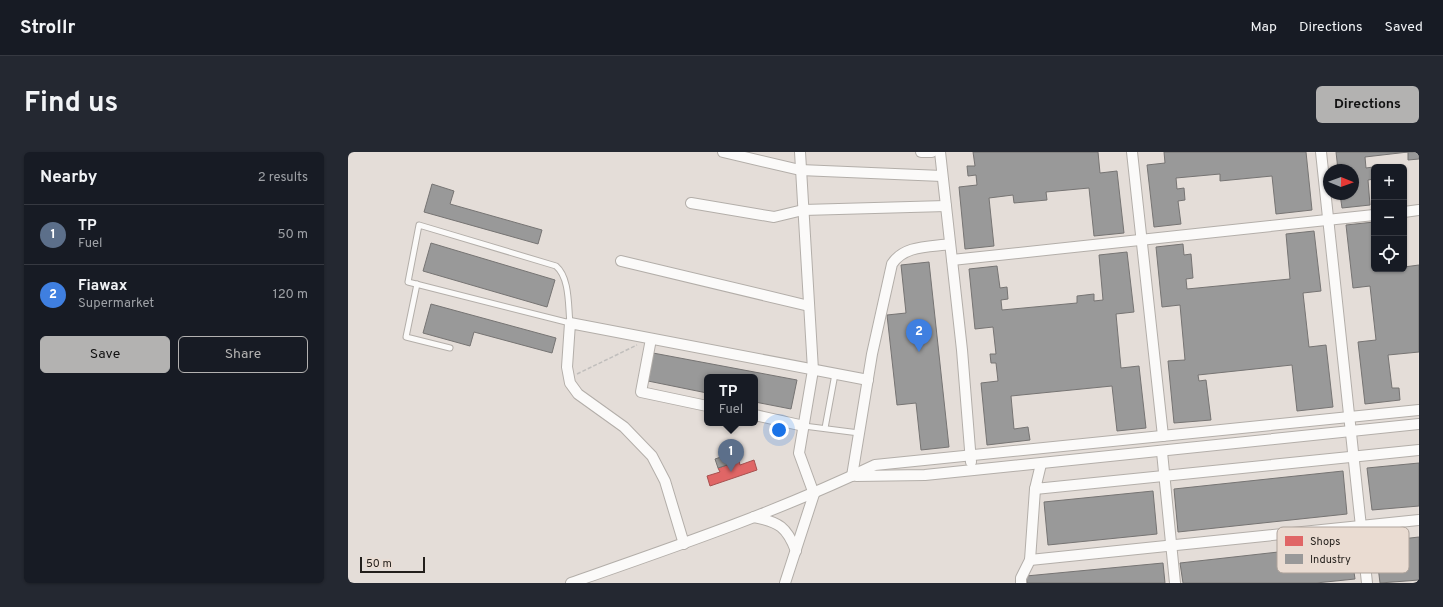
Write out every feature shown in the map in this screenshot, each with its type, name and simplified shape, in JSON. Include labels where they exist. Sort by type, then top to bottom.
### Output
[{"type":"street","points":[[723,152],[800,170],[942,176]]},
{"type":"street","points":[[785,583],[814,494],[799,453],[813,370],[800,152]]},
{"type":"street","points":[[921,152],[932,152]]},
{"type":"street","points":[[940,152],[962,350],[971,471]]},
{"type":"street","points":[[1132,152],[1163,436]]},
{"type":"street","points":[[1321,152],[1362,526]]},
{"type":"street","points":[[691,203],[774,216],[803,210],[946,206]]},
{"type":"street","points":[[1407,212],[1419,210]]},
{"type":"street","points":[[952,260],[1371,215]]},
{"type":"street","points":[[852,476],[868,380],[892,264],[898,256],[909,250],[950,244]]},
{"type":"street","points":[[621,261],[809,306]]},
{"type":"street","points":[[684,544],[665,481],[652,456],[624,427],[578,394],[568,378],[567,367],[570,323],[868,380]]},
{"type":"street","points":[[651,339],[641,392],[704,405]]},
{"type":"street","points":[[572,583],[684,544],[814,494],[875,465],[1419,410]]},
{"type":"street","points":[[758,417],[804,426]]},
{"type":"street","points":[[852,476],[925,475],[971,471],[1419,424]]},
{"type":"street","points":[[1035,489],[1419,450]]},
{"type":"street","points":[[1162,452],[1175,583]]},
{"type":"street","points":[[1021,583],[1021,578],[1030,560],[1035,489],[1041,464]]},
{"type":"street","points":[[754,517],[772,521],[781,525],[791,537],[796,551]]},
{"type":"street","points":[[1352,527],[1419,520]]},
{"type":"street","points":[[1030,560],[1277,534]]},
{"type":"street","points":[[1366,573],[1367,583]]},
{"type":"lane","points":[[419,225],[556,266],[562,272],[565,280],[570,323],[417,284],[408,282],[419,225]]},
{"type":"lane","points":[[417,284],[406,337],[450,348]]},
{"type":"lane","points":[[825,428],[834,374]]},
{"type":"lane","points":[[804,426],[859,433]]},
{"type":"path","points":[[568,378],[651,339]]},
{"type":"building: Shops","points":[[754,460],[757,470],[710,486],[707,476],[720,472],[718,468],[739,461],[740,465]]},
{"type":"building: Industry","points":[[973,152],[1098,152],[1100,173],[1117,171],[1124,233],[1094,236],[1089,188],[1046,192],[1047,200],[1014,203],[1013,195],[989,198],[994,246],[965,249],[959,187],[977,185],[976,175],[968,176],[967,166],[975,166]]},
{"type":"building: Industry","points":[[1164,152],[1306,152],[1312,210],[1276,214],[1272,176],[1220,181],[1220,174],[1176,178],[1177,189],[1184,188],[1185,200],[1178,201],[1181,224],[1154,227],[1147,165],[1165,163]]},
{"type":"building: Industry","points":[[1336,152],[1408,152],[1365,157],[1366,168],[1371,167],[1371,180],[1368,180],[1370,205],[1342,208],[1341,200],[1359,200],[1359,164],[1337,164]]},
{"type":"building: Industry","points":[[1408,152],[1419,152],[1419,159],[1408,160]]},
{"type":"building: Industry","points":[[432,184],[454,191],[450,204],[542,230],[538,244],[424,212]]},
{"type":"building: Industry","points":[[1371,222],[1371,272],[1407,272],[1407,267],[1419,265],[1419,352],[1388,355],[1392,388],[1399,388],[1400,400],[1365,404],[1358,342],[1376,340],[1370,286],[1353,288],[1346,225]]},
{"type":"building: Industry","points":[[1314,231],[1321,291],[1303,293],[1309,347],[1326,345],[1333,407],[1297,411],[1292,365],[1198,375],[1199,381],[1206,380],[1211,420],[1174,423],[1168,361],[1185,360],[1180,305],[1162,307],[1156,247],[1183,244],[1184,255],[1191,254],[1193,278],[1186,279],[1187,289],[1290,279],[1286,234]]},
{"type":"building: Industry","points":[[431,243],[555,280],[547,307],[423,271]]},
{"type":"building: Industry","points":[[1127,252],[1134,312],[1116,314],[1121,368],[1139,366],[1146,428],[1117,431],[1112,386],[1011,396],[1014,429],[1028,427],[1030,440],[987,445],[981,383],[998,381],[996,363],[991,363],[990,354],[996,354],[993,327],[975,329],[969,269],[997,266],[1000,288],[1007,287],[1008,299],[1001,300],[1002,310],[1077,303],[1077,296],[1094,294],[1094,301],[1103,300],[1099,255]]},
{"type":"building: Industry","points":[[929,262],[949,447],[921,450],[916,403],[897,405],[887,315],[906,313],[901,265]]},
{"type":"building: Industry","points":[[431,304],[556,338],[552,353],[474,332],[470,346],[423,333]]},
{"type":"building: Industry","points":[[653,353],[797,380],[791,409],[758,403],[758,374],[704,374],[704,392],[648,381]]},
{"type":"building: Industry","points":[[736,452],[739,461],[718,468],[715,459]]},
{"type":"building: Industry","points":[[1419,463],[1419,506],[1372,510],[1367,468]]},
{"type":"building: Industry","points":[[1343,471],[1347,514],[1178,532],[1174,489]]},
{"type":"building: Industry","points":[[1153,491],[1157,534],[1048,545],[1044,502]]},
{"type":"building: Industry","points":[[1419,537],[1419,580],[1380,583],[1379,573],[1409,573],[1409,538]]},
{"type":"building: Industry","points":[[1277,552],[1277,573],[1354,573],[1355,579],[1316,583],[1183,583],[1180,563]]},
{"type":"building: Industry","points":[[1163,563],[1165,583],[1027,583],[1026,576]]},
{"type":"place","name":"Fiawax","points":[[919,352]]},
{"type":"place","name":"TP","points":[[731,472]]}]
